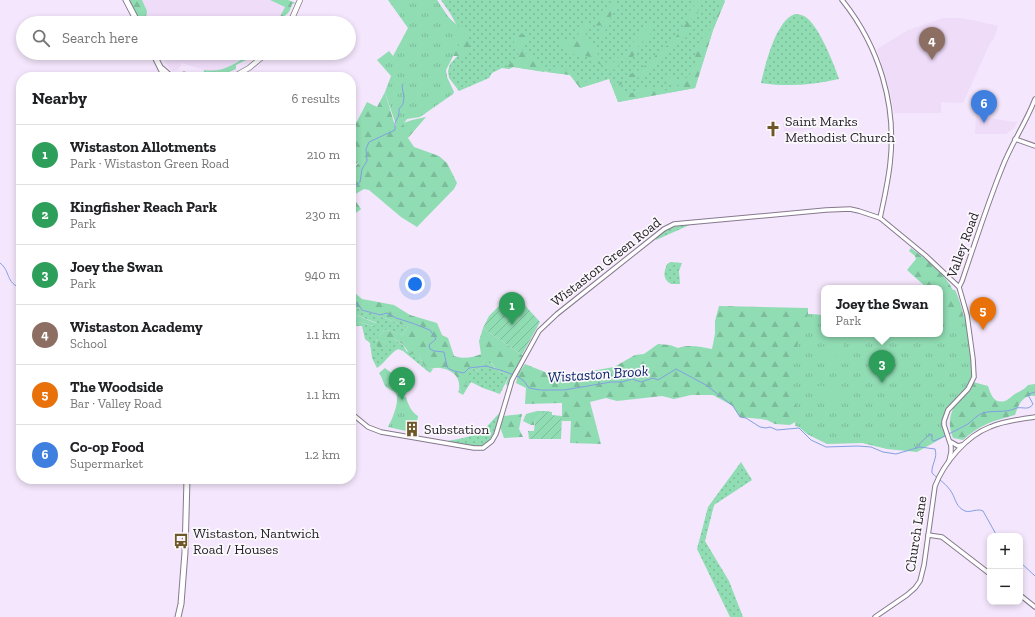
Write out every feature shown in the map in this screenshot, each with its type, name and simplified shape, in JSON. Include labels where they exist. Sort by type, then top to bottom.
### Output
[{"type":"highway","points":[[126,0],[134,16]]},
{"type":"highway","points":[[156,60],[162,72]]},
{"type":"highway","points":[[160,67],[166,72]]},
{"type":"highway","points":[[178,617],[181,604],[185,552],[186,484]]},
{"type":"main road","points":[[293,16],[300,0]]},
{"type":"main road","points":[[242,72],[259,60]]},
{"type":"street","points":[[842,0],[860,26],[871,46],[883,80],[890,109],[892,136],[890,165],[880,218]]},
{"type":"street","name":"Valley Road","points":[[951,442],[946,432],[944,421],[946,414],[952,405],[968,389],[974,377],[967,315],[959,287],[1002,168],[1015,139],[1029,116],[1035,99]]},
{"type":"street","points":[[1015,139],[1035,146]]},
{"type":"street","name":"Wistaston Green Road","points":[[356,418],[362,423],[376,430],[474,448],[483,448],[488,445],[496,434],[512,380],[537,334],[546,323],[672,224],[840,209],[858,211],[880,218],[925,255],[959,287]]},
{"type":"street","points":[[948,461],[964,444],[988,427],[1035,417]]},
{"type":"street","points":[[948,461],[951,452],[951,442],[958,446],[964,444]]},
{"type":"street","name":"Church Lane","points":[[876,617],[907,595],[918,584],[923,572],[935,486],[948,461]]},
{"type":"street","points":[[928,535],[942,537],[987,572]]},
{"type":"street","points":[[1023,598],[1035,607]]},
{"type":"shaded area","points":[[142,0],[270,0],[285,7],[280,16],[146,16],[147,11]]},
{"type":"shaded area","points":[[943,18],[959,18],[998,26],[994,39],[990,43],[963,103],[941,102],[941,113],[894,113],[890,91],[877,49],[908,30]]},
{"type":"shaded area","points":[[164,60],[239,60],[226,68],[212,71],[182,63],[178,70],[174,71],[170,69]]},
{"type":"shaded area","points":[[976,115],[1017,122],[1014,128],[1006,134],[975,134]]},
{"type":"shaded area","points":[[809,119],[812,120],[813,129],[784,133],[783,123]]},
{"type":"green space","points":[[129,0],[142,0],[147,11],[146,16],[137,16]]},
{"type":"green space","points":[[270,0],[288,0],[296,3],[292,4],[289,12],[284,16],[280,16],[285,7]]},
{"type":"green space","points":[[388,0],[437,0],[448,17],[459,27],[463,37],[446,70],[447,77],[454,92],[453,94],[420,117],[407,119],[398,131],[385,92],[391,76],[377,60],[389,51],[393,56],[408,28]]},
{"type":"green space","points":[[437,0],[447,15],[454,22],[470,32],[467,36],[470,41],[469,51],[462,57],[449,56]]},
{"type":"green space","points":[[441,0],[725,1],[713,30],[695,88],[618,102],[609,79],[580,88],[570,75],[513,67],[509,69],[502,68],[492,73],[489,78],[459,91],[449,78],[448,71],[450,64],[463,50],[466,42]]},
{"type":"green space","points":[[699,0],[703,0],[699,4],[698,13],[691,17],[686,37],[665,52],[657,64],[645,74],[625,81],[619,86],[618,84],[626,76],[639,70],[652,61],[657,53],[671,43],[688,21],[690,10]]},
{"type":"green space","points":[[718,0],[725,1],[713,30],[695,88],[618,102],[612,85],[625,93],[634,92],[641,88],[656,88],[657,84],[661,85],[663,91],[668,90],[672,86],[683,86],[681,83],[664,83],[670,77],[678,81],[686,78],[691,79],[690,74],[696,62],[695,55],[703,36],[713,27],[715,19],[714,14],[720,6]]},
{"type":"green space","points":[[611,2],[618,8],[617,11],[612,13],[602,36],[599,35],[602,25],[595,26],[594,22],[600,13]]},
{"type":"green space","points":[[795,14],[807,18],[817,30],[830,55],[839,79],[800,85],[761,83],[772,44],[782,25],[788,18]]},
{"type":"green space","points":[[650,24],[652,24],[652,29],[650,36],[637,48],[633,57],[624,59],[625,54],[631,45]]},
{"type":"green space","points":[[584,25],[588,25],[588,27],[584,37],[604,61],[611,64],[618,57],[620,60],[618,70],[614,70],[614,67],[607,67],[599,64],[591,57],[571,54],[563,49],[561,41],[564,39],[568,41],[574,40]]},
{"type":"green space","points":[[516,34],[527,35],[529,38],[526,43],[520,45],[524,53],[532,54],[534,60],[537,60],[545,66],[546,68],[544,72],[513,67],[509,69],[507,65],[515,61],[519,55],[515,48],[514,42]]},
{"type":"green space","points":[[246,60],[236,65],[236,69],[229,72],[204,72],[204,70],[211,71],[223,69],[239,61]]},
{"type":"green space","points":[[552,67],[567,70],[579,83],[593,79],[598,80],[599,82],[580,88],[570,75],[546,72],[550,71]]},
{"type":"green space","points":[[385,92],[395,126],[426,117],[408,138],[414,147],[439,156],[447,163],[457,183],[454,189],[417,227],[401,217],[369,190],[364,189],[356,194],[356,166],[359,162],[356,164],[356,123],[367,102],[377,107]]},
{"type":"green space","points":[[356,202],[361,209],[356,213]]},
{"type":"green space","points":[[694,223],[656,240],[657,236],[671,228],[678,225]]},
{"type":"green space","points":[[911,248],[935,267],[953,290],[955,290],[963,312],[973,382],[988,386],[990,393],[994,398],[1001,402],[1007,400],[1028,385],[1035,384],[1035,396],[1024,398],[1019,404],[1015,415],[988,424],[976,430],[963,440],[953,438],[950,429],[950,417],[955,404],[941,337],[943,337],[943,285],[924,285],[907,270],[916,259],[915,256],[909,251]]},
{"type":"green space","points":[[671,262],[682,263],[679,271],[680,284],[671,284],[665,278],[667,264]]},
{"type":"green space","points":[[513,292],[540,322],[522,355],[483,328],[489,316]]},
{"type":"green space","points":[[356,294],[362,299],[394,305],[410,315],[437,323],[442,335],[448,338],[454,356],[460,358],[468,358],[481,354],[479,341],[483,328],[525,357],[517,371],[510,389],[506,384],[509,376],[493,366],[490,360],[485,360],[478,371],[472,368],[466,373],[469,378],[462,391],[459,390],[459,381],[452,372],[438,368],[427,369],[419,355],[410,353],[402,344],[393,338],[390,339],[386,347],[378,348],[376,343],[384,330],[402,335],[408,327],[359,308],[356,308]]},
{"type":"green space","points":[[719,306],[808,308],[808,314],[818,315],[804,417],[790,425],[775,424],[767,420],[740,417],[733,406],[713,395],[691,395],[674,399],[662,396],[617,401],[606,398],[590,402],[601,444],[570,443],[571,421],[562,421],[562,403],[525,404],[526,388],[516,383],[518,374],[525,364],[557,377],[614,367],[635,355],[644,354],[658,344],[670,345],[678,348],[691,346],[712,349],[715,334],[715,321]]},
{"type":"green space","points":[[356,308],[359,308],[408,327],[402,335],[384,330],[376,341],[393,338],[404,346],[406,351],[419,355],[423,364],[427,368],[433,369],[430,373],[403,351],[398,349],[377,368],[372,358],[370,343],[365,339],[362,326],[356,326],[356,321],[373,326],[377,323],[356,315]]},
{"type":"green space","points":[[808,314],[821,315],[821,337],[943,337],[943,322],[967,315],[974,377],[968,389],[952,405],[944,421],[946,436],[917,452],[887,449],[862,443],[827,444],[795,426],[796,405],[790,367]]},
{"type":"green space","points":[[356,315],[378,324],[373,326],[356,321]]},
{"type":"green space","points":[[842,341],[846,353],[825,360],[821,347]]},
{"type":"green space","points":[[485,360],[490,360],[495,368],[509,376],[500,394],[471,382],[463,395],[458,392],[459,390],[462,391],[465,373],[472,368],[478,371]]},
{"type":"green space","points":[[385,368],[398,378],[402,373],[409,382],[402,385],[404,390],[400,394],[402,397],[406,397],[412,410],[418,416],[418,427],[415,433],[388,427],[395,410],[397,397],[393,391],[385,386],[379,373]]},
{"type":"green space","points":[[818,386],[851,387],[850,402],[818,401]]},
{"type":"green space","points":[[502,410],[493,435],[483,446],[476,447],[442,442],[464,438],[480,432],[487,427]]},
{"type":"green space","points":[[537,411],[546,411],[535,420],[534,425],[523,421],[526,414]]},
{"type":"green space","points":[[546,411],[552,412],[552,415],[562,416],[561,439],[529,439],[528,431],[534,431],[535,420]]},
{"type":"green space","points":[[522,414],[519,429],[523,437],[504,438],[500,427],[504,416]]},
{"type":"green space","points":[[741,462],[752,480],[714,505],[705,541],[729,581],[743,617],[730,617],[697,549],[708,507]]},
{"type":"waterway","points":[[356,185],[360,182],[362,169],[367,161],[366,149],[369,142],[395,130],[395,123],[399,115],[399,109],[403,104],[403,84]]},
{"type":"waterway","points":[[0,263],[6,270],[10,280],[16,286]]},
{"type":"waterway","name":"Wistaston Brook","points":[[356,303],[362,310],[380,315],[387,313],[396,318],[430,330],[436,339],[429,345],[430,349],[444,352],[447,367],[457,372],[464,373],[469,368],[486,366],[517,376],[524,381],[529,388],[540,390],[564,390],[611,382],[622,382],[632,379],[641,382],[653,378],[658,380],[676,369],[706,385],[733,406],[740,417],[746,418],[760,427],[770,427],[777,430],[799,428],[811,440],[826,447],[871,447],[883,452],[896,454],[920,447],[935,449],[936,455],[932,467],[932,473],[948,487],[958,505],[962,509],[965,511],[983,511],[995,533]]},
{"type":"waterway","points":[[915,448],[930,434],[932,435],[932,440],[934,441],[968,424],[983,413],[1007,411],[1017,408],[1029,408],[1033,404],[1028,395],[1035,392]]},
{"type":"waterway","points":[[1023,565],[1035,576]]},
{"type":"place","name":"Wistaston Academy","points":[[932,60]]},
{"type":"place","name":"Co-op Food","points":[[984,123]]},
{"type":"place","name":"Saint Marks Methodist Church","points":[[773,129]]},
{"type":"place","name":"Wistaston Allotments","points":[[512,325]]},
{"type":"place","name":"The Woodside","points":[[983,330]]},
{"type":"place","name":"Joey the Swan","points":[[882,383]]},
{"type":"place","name":"Kingfisher Reach Park","points":[[402,400]]},
{"type":"place","name":"Substation","points":[[412,429]]},
{"type":"place","name":"Wistaston, Nantwich Road / Houses","points":[[181,541]]}]
